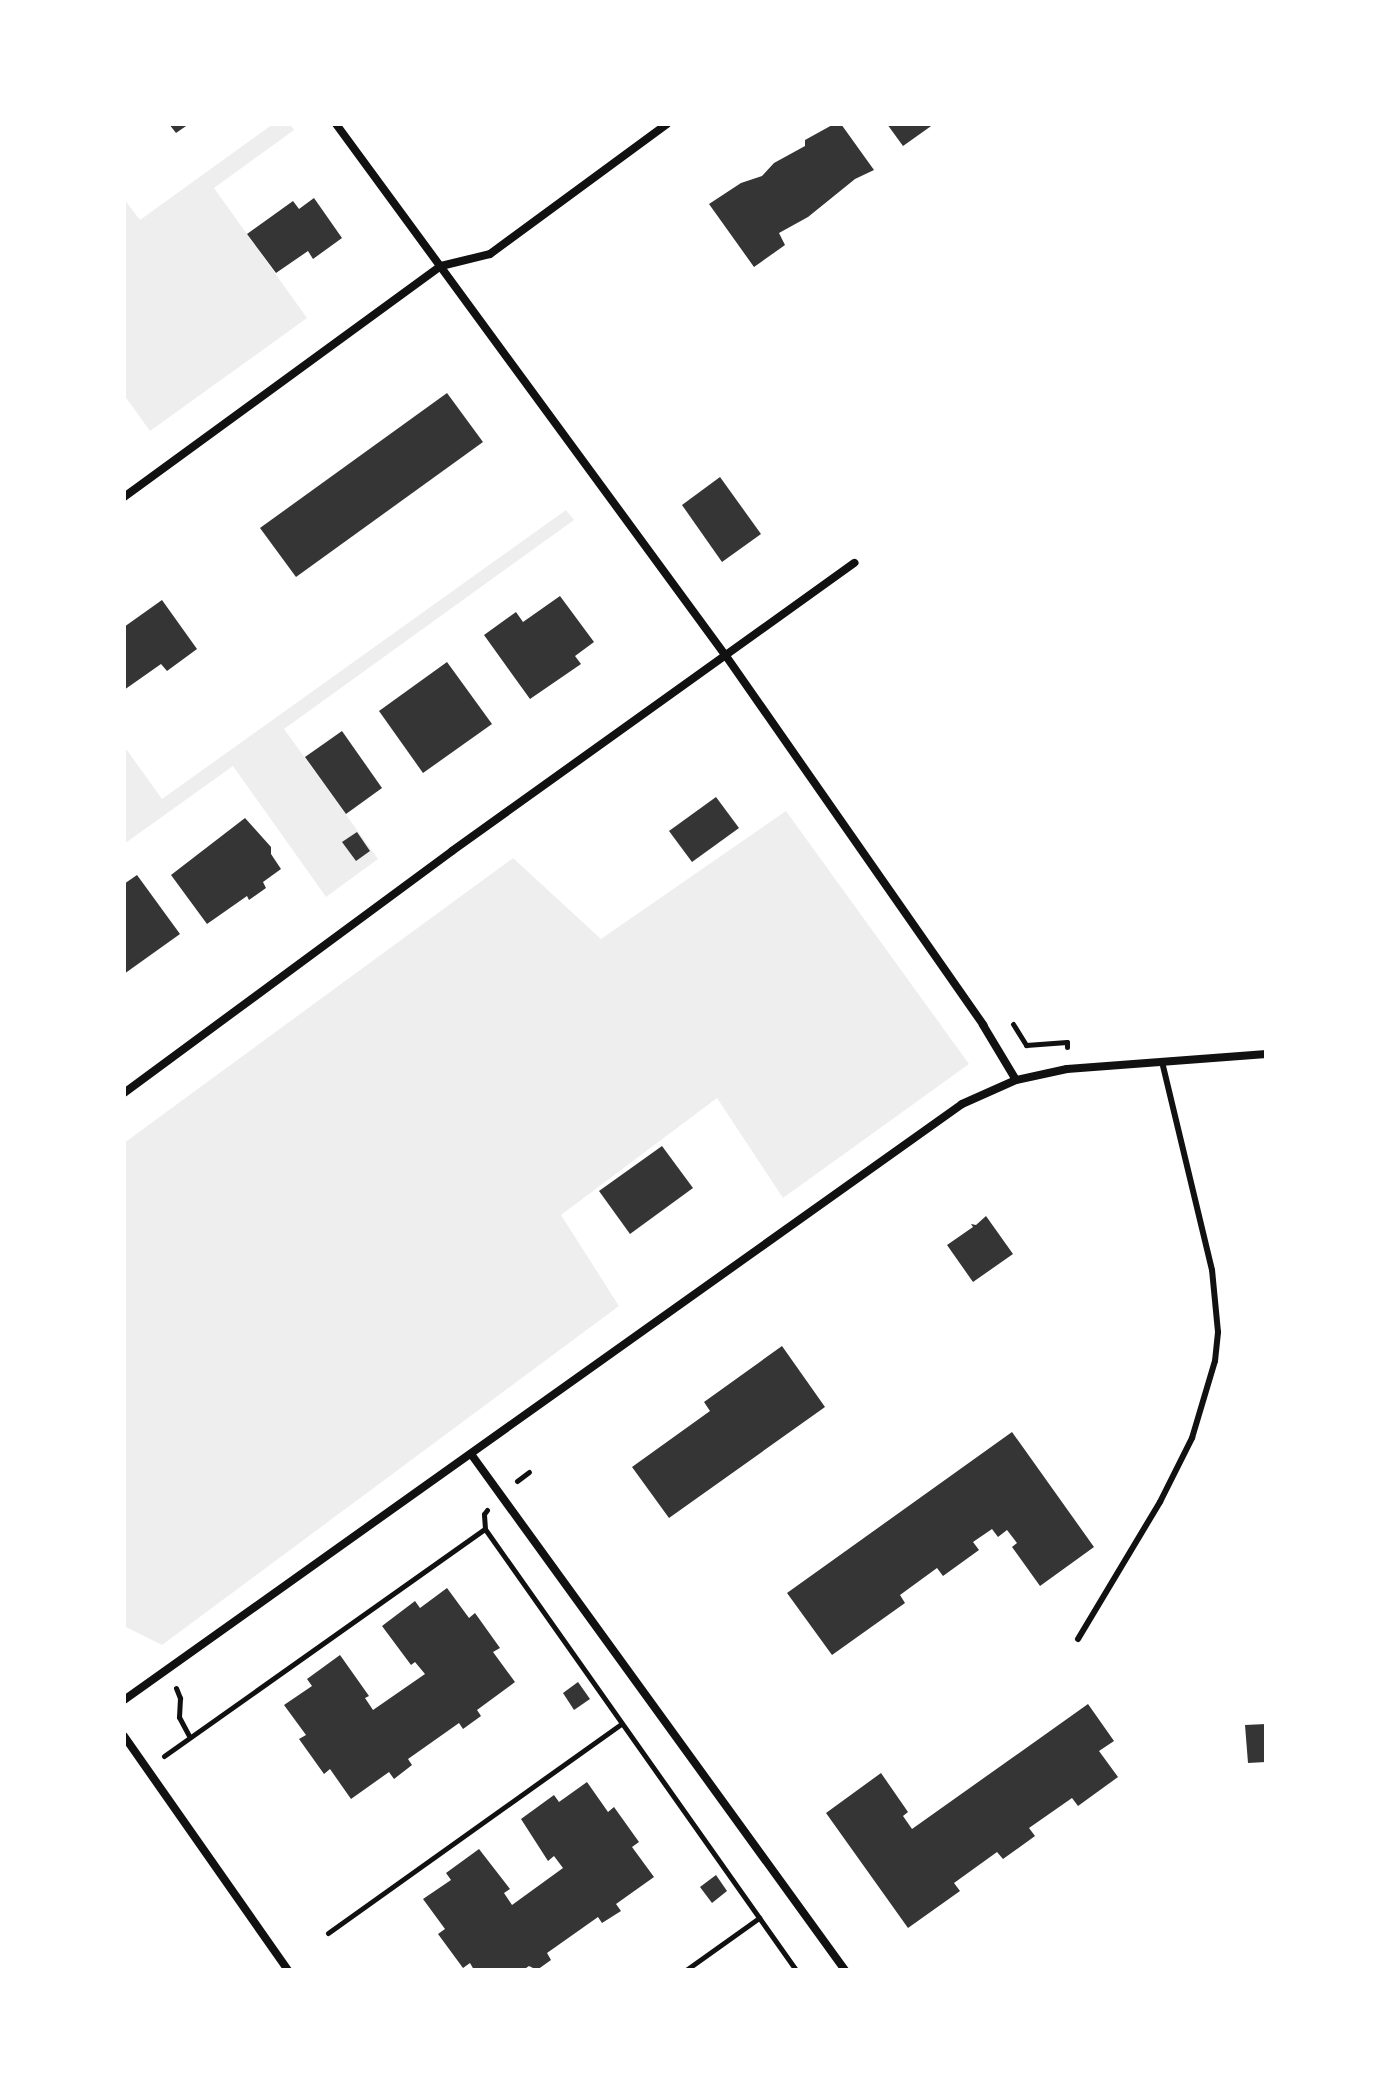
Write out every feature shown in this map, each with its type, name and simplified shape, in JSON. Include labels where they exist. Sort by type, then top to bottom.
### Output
[{"type":"street","points":[[336,124],[726,656],[983,1025],[1016,1080]]},
{"type":"street","points":[[124,497],[441,266],[490,254],[667,124]]},
{"type":"street","points":[[124,1093],[452,851],[854,563]]},
{"type":"street","points":[[124,1700],[938,1118],[1016,1080],[1067,1069],[1266,1054]]},
{"type":"street","points":[[471,1454],[845,1970]]},
{"type":"street","points":[[124,1736],[288,1970]]},
{"type":"lane","points":[[1078,1639],[1160,1502],[1192,1438],[1215,1361],[1218,1332],[1212,1270],[1162,1062]]},
{"type":"path","points":[[1013,1024],[1026,1045],[1067,1042],[1067,1069]]},
{"type":"path","points":[[529,1472],[500,1494],[484,1514],[485,1529],[796,1970]]},
{"type":"path","points":[[174,1683],[180,1698],[179,1717],[189,1736],[485,1529]]},
{"type":"path","points":[[328,1933],[621,1724]]},
{"type":"path","points":[[686,1970],[759,1918]]},
{"type":"shaded area","points":[[273,124],[290,124],[294,130],[214,188],[307,318],[150,431],[124,395],[124,199],[140,220]]},
{"type":"shaded area","points":[[566,510],[574,520],[284,729],[378,859],[326,897],[233,766],[124,844],[124,746],[162,799]]},
{"type":"shaded area","points":[[786,811],[969,1064],[783,1198],[717,1098],[561,1215],[619,1306],[162,1645],[124,1626],[124,1143],[513,858],[601,939]]},
{"type":"building","points":[[169,124],[189,124],[176,133]]},
{"type":"building","points":[[834,124],[841,124],[874,170],[855,179],[808,217],[779,233],[785,245],[754,267],[709,204],[741,183],[762,176],[774,163],[805,146],[805,140]]},
{"type":"building","points":[[887,124],[934,124],[903,146]]},
{"type":"building","points":[[314,198],[342,238],[313,259],[308,251],[276,273],[247,234],[293,201],[299,209]]},
{"type":"building","points":[[447,393],[483,442],[296,577],[260,528]]},
{"type":"building","points":[[720,477],[761,534],[722,562],[682,505]]},
{"type":"building","points":[[560,596],[594,642],[575,656],[581,664],[530,699],[484,635],[516,612],[523,622]]},
{"type":"building","points":[[162,600],[197,649],[167,671],[161,664],[124,690],[124,627]]},
{"type":"building","points":[[447,662],[492,724],[423,773],[379,711]]},
{"type":"building","points":[[342,731],[382,788],[346,814],[305,757]]},
{"type":"building","points":[[716,797],[739,828],[692,862],[669,831]]},
{"type":"building","points":[[245,818],[271,847],[271,854],[281,869],[263,882],[266,888],[249,900],[247,896],[207,924],[171,875]]},
{"type":"building","points":[[357,832],[370,851],[356,861],[342,842]]},
{"type":"building","points":[[137,875],[180,934],[124,974],[124,884]]},
{"type":"building","points":[[662,1146],[693,1188],[630,1234],[599,1191]]},
{"type":"building","points":[[986,1216],[1013,1254],[973,1282],[947,1245],[973,1227],[971,1224],[976,1225]]},
{"type":"building","points":[[782,1346],[825,1407],[669,1518],[632,1467],[710,1411],[704,1402]]},
{"type":"building","points":[[1012,1432],[1094,1547],[1040,1586],[1012,1547],[1017,1543],[1007,1530],[998,1537],[992,1529],[973,1542],[979,1550],[943,1576],[937,1568],[900,1595],[905,1603],[832,1655],[787,1593]]},
{"type":"building","points":[[447,1588],[469,1618],[475,1613],[500,1648],[493,1652],[515,1682],[477,1710],[481,1716],[463,1729],[459,1723],[408,1759],[412,1765],[394,1779],[389,1772],[351,1799],[330,1769],[324,1774],[299,1739],[306,1735],[284,1705],[312,1686],[307,1679],[340,1655],[369,1696],[365,1698],[373,1710],[425,1674],[415,1662],[411,1665],[382,1626],[415,1601],[420,1608]]},
{"type":"building","points":[[578,1682],[590,1699],[574,1710],[563,1693]]},
{"type":"building","points":[[1088,1704],[1114,1741],[1099,1751],[1118,1777],[1078,1806],[1072,1798],[1029,1828],[1035,1836],[1003,1859],[997,1852],[954,1883],[960,1891],[908,1928],[826,1813],[881,1773],[908,1812],[903,1816],[912,1829]]},
{"type":"building","points":[[1266,1724],[1266,1762],[1248,1763],[1245,1725]]},
{"type":"building","points":[[587,1782],[608,1812],[614,1807],[639,1842],[632,1847],[654,1877],[616,1904],[621,1911],[602,1923],[598,1917],[547,1953],[551,1960],[537,1970],[529,1966],[523,1970],[474,1970],[470,1963],[463,1968],[438,1934],[445,1929],[423,1899],[451,1880],[446,1873],[479,1849],[510,1889],[504,1893],[512,1905],[563,1868],[554,1856],[548,1861],[521,1819],[554,1795],[559,1802]]},
{"type":"building","points":[[716,1875],[727,1891],[712,1903],[700,1887]]}]
